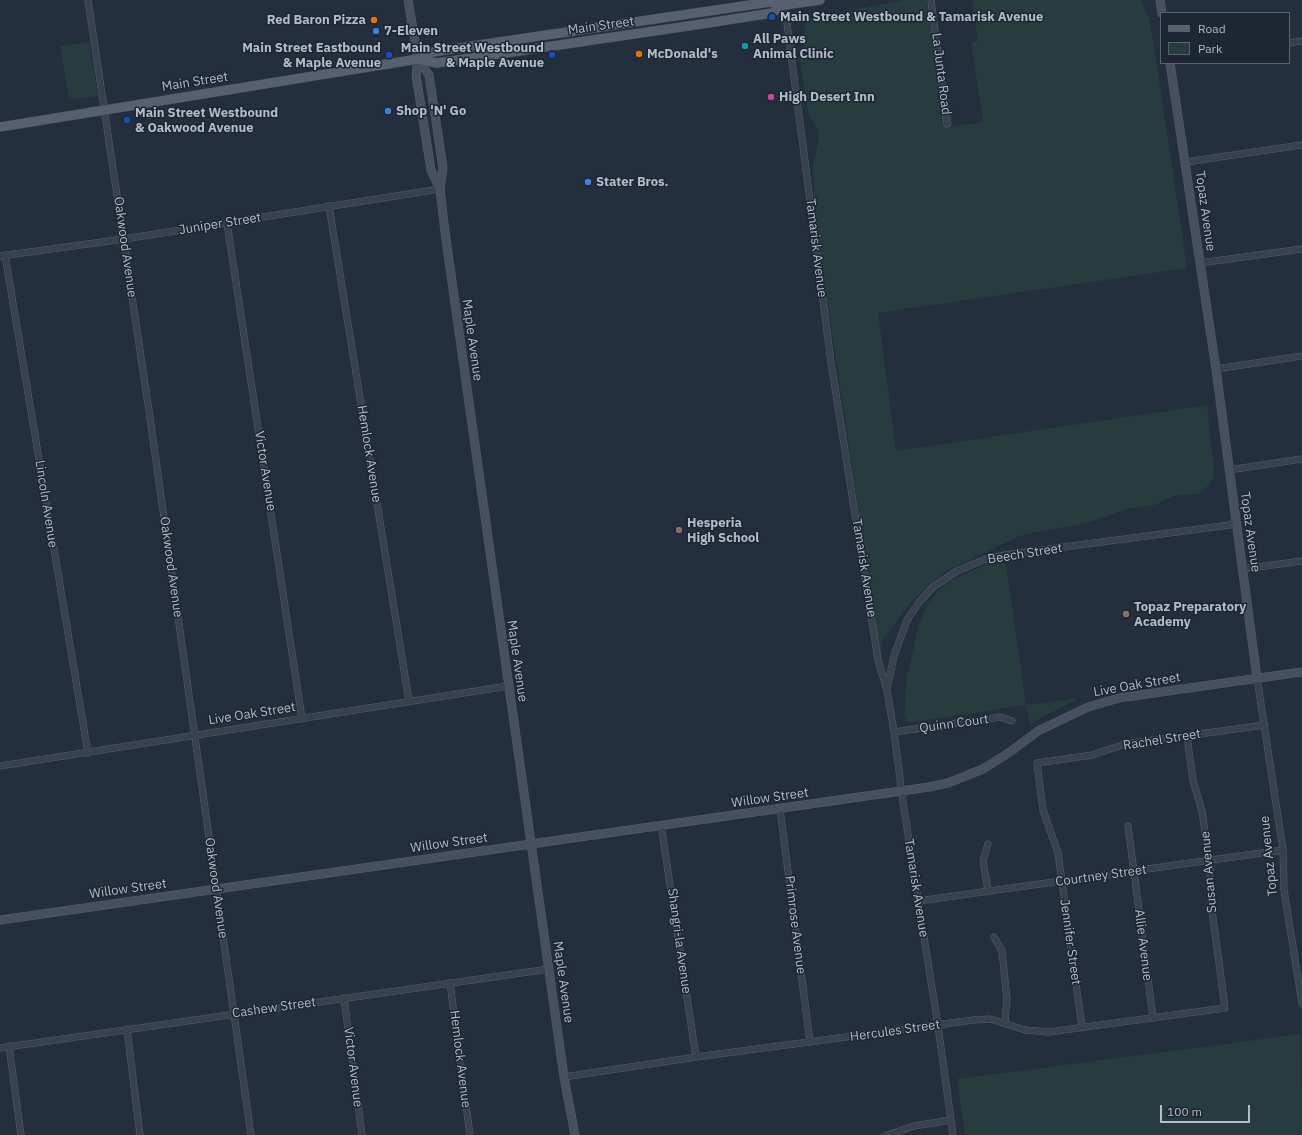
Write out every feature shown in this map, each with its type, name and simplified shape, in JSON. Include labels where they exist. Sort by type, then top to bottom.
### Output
[{"type":"main road","name":"Main Street","points":[[0,127],[418,59],[433,52],[770,2],[784,3],[820,0]]},
{"type":"main road","name":"Main Street","points":[[418,59],[437,63],[772,14],[784,3]]},
{"type":"main road","points":[[608,38],[613,30],[641,26],[645,21]]},
{"type":"street","name":"Oakwood Avenue","points":[[88,0],[124,239],[251,1135]]},
{"type":"street","name":"Maple Avenue","points":[[408,0],[418,59],[416,75],[431,170],[440,189]]},
{"type":"street","name":"La Junta Road","points":[[931,0],[947,124]]},
{"type":"street","points":[[1160,0],[1162,12]]},
{"type":"street","name":"Tamarisk Avenue","points":[[784,3],[831,362],[878,660],[887,690],[894,732],[901,792],[938,1026],[953,1135]]},
{"type":"street","points":[[1290,42],[1302,41]]},
{"type":"street","name":"Maple Avenue","points":[[418,59],[429,74],[443,168],[440,189],[446,240],[564,1077],[575,1135]]},
{"type":"street","name":"Topaz Avenue","points":[[1170,64],[1216,369],[1244,569],[1257,678],[1283,850],[1284,890],[1302,1004]]},
{"type":"street","points":[[1186,162],[1302,145]]},
{"type":"street","name":"Juniper Street","points":[[2,256],[124,239],[440,189]]},
{"type":"street","name":"Hemlock Avenue","points":[[328,206],[408,701]]},
{"type":"street","name":"Victor Avenue","points":[[227,223],[302,718]]},
{"type":"street","points":[[1200,263],[1302,248]]},
{"type":"street","name":"Lincoln Avenue","points":[[2,256],[88,753]]},
{"type":"street","points":[[1216,369],[1302,356]]},
{"type":"street","points":[[1229,470],[1302,459]]},
{"type":"street","name":"Beech Street","points":[[887,690],[894,656],[907,620],[920,601],[933,587],[957,571],[986,559],[1004,555],[1237,524]]},
{"type":"street","points":[[1244,569],[1302,561]]},
{"type":"street","name":"Live Oak Street","points":[[901,792],[948,783],[972,774],[1010,752],[1038,731],[1088,706],[1119,698],[1302,672]]},
{"type":"street","name":"Live Oak Street","points":[[0,766],[508,686]]},
{"type":"street","name":"Quinn Court","points":[[894,732],[1000,717],[1012,721]]},
{"type":"street","name":"Rachel Street","points":[[1037,763],[1092,755],[1126,744],[1265,725]]},
{"type":"street","name":"Susan Avenue","points":[[1187,736],[1193,782],[1202,811],[1209,861],[1211,904],[1225,1008]]},
{"type":"street","name":"Jennifer Street","points":[[1037,763],[1043,810],[1058,853],[1082,1027]]},
{"type":"street","name":"Willow Street","points":[[0,920],[532,843],[901,792]]},
{"type":"street","name":"Primrose Avenue","points":[[780,809],[810,1042]]},
{"type":"street","name":"Shangri-la Avenue","points":[[661,825],[696,1057]]},
{"type":"street","name":"Allie Avenue","points":[[1128,826],[1153,1018]]},
{"type":"street","points":[[988,844],[984,860],[988,891]]},
{"type":"street","name":"Courtney Street","points":[[918,901],[1283,850]]},
{"type":"street","points":[[994,937],[1002,951],[1007,999],[1005,1023]]},
{"type":"street","name":"Cashew Street","points":[[0,1048],[549,969]]},
{"type":"street","name":"Hemlock Avenue","points":[[450,983],[470,1135]]},
{"type":"street","name":"Victor Avenue","points":[[344,998],[362,1135]]},
{"type":"street","name":"Hercules Street","points":[[564,1077],[696,1057],[990,1019],[1036,1032],[1225,1008]]},
{"type":"street","points":[[126,1029],[140,1135]]},
{"type":"street","points":[[9,1046],[21,1135]]},
{"type":"street","points":[[887,1135],[914,1126],[950,1120]]},
{"type":"green space","points":[[903,0],[927,0],[934,47],[941,46],[953,126],[983,122],[971,42],[978,41],[972,0],[1141,0],[1149,18],[1154,46],[1187,268],[878,313],[896,451],[1207,405],[1214,471],[1213,478],[1209,485],[1199,494],[1176,495],[1155,505],[1127,509],[1090,522],[1019,536],[944,572],[914,599],[883,639],[880,658],[816,223],[813,165],[819,138],[818,130],[808,113],[798,49],[803,47],[805,40],[804,29],[807,19]]},
{"type":"green space","points":[[89,42],[98,96],[69,100],[60,46]]},
{"type":"green space","points":[[1006,564],[1026,705],[908,723],[904,716],[907,676],[919,624],[927,604],[941,588],[952,580],[986,565]]},
{"type":"green space","points":[[1079,698],[1030,724],[1026,705]]},
{"type":"green space","points":[[1301,1034],[1302,1135],[965,1135],[957,1079]]},
{"type":"place","name":"Main Street Westbound & Tamarisk Avenue","points":[[772,17]]},
{"type":"place","name":"Red Baron Pizza","points":[[374,20]]},
{"type":"place","name":"7-Eleven","points":[[376,31]]},
{"type":"place","name":"All Paws Animal Clinic","points":[[745,46]]},
{"type":"place","name":"McDonald's","points":[[639,54]]},
{"type":"place","name":"Main Street Eastbound & Maple Avenue","points":[[389,55]]},
{"type":"place","name":"Main Street Westbound & Maple Avenue","points":[[552,55]]},
{"type":"place","name":"High Desert Inn","points":[[771,97]]},
{"type":"place","name":"Shop 'N' Go","points":[[388,111]]},
{"type":"place","name":"Main Street Westbound & Oakwood Avenue","points":[[127,120]]},
{"type":"place","name":"Stater Bros.","points":[[588,182]]},
{"type":"place","name":"Hesperia High School","points":[[679,530]]},
{"type":"place","name":"Topaz Preparatory Academy","points":[[1126,614]]}]
